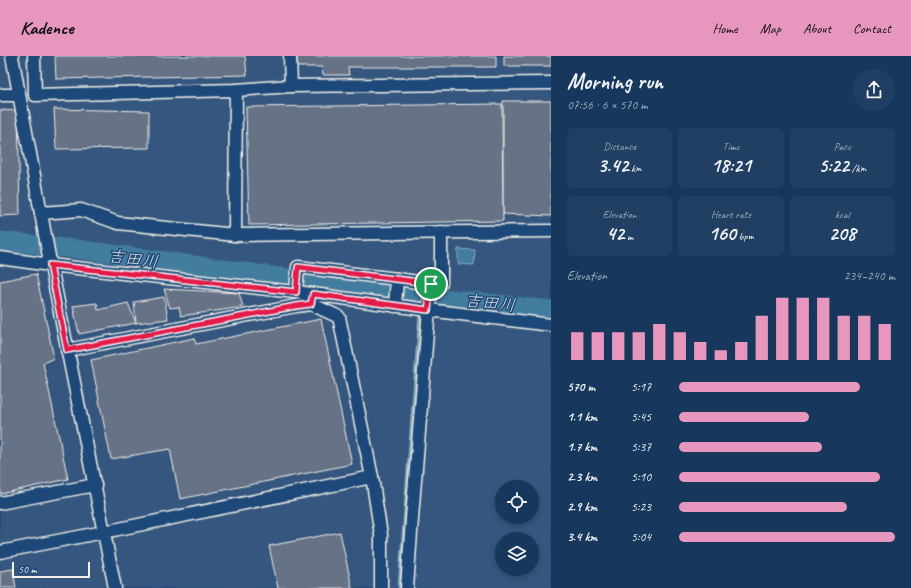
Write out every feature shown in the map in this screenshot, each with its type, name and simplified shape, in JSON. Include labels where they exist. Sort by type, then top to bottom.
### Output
[{"type":"street","points":[[12,56],[50,264],[115,588]]},
{"type":"street","points":[[34,56],[35,95],[236,90],[291,86],[551,82]]},
{"type":"street","points":[[290,56],[291,86]]},
{"type":"street","points":[[235,235],[236,90]]},
{"type":"street","points":[[0,95],[19,95]]},
{"type":"street","points":[[41,213],[81,210],[118,223],[235,235],[551,231]]},
{"type":"street","points":[[296,291],[298,267],[431,285],[441,283],[441,232]]},
{"type":"street","points":[[0,258],[296,291],[312,299],[339,317],[372,477],[382,535],[382,588]]},
{"type":"street","points":[[395,305],[397,280]]},
{"type":"street","points":[[407,588],[431,285]]},
{"type":"street","points":[[67,350],[288,307],[312,299],[395,305],[551,325]]},
{"type":"street","points":[[0,552],[372,477]]},
{"type":"street","points":[[0,503],[95,485]]},
{"type":"shaded area","points":[[0,56],[551,56],[551,588],[0,588]]},
{"type":"shaded area","points":[[458,249],[475,250],[474,265],[458,264]]},
{"type":"building","points":[[55,56],[245,56],[247,75],[56,79]]},
{"type":"building","points":[[297,56],[496,56],[496,67],[348,67],[349,75],[323,75],[322,67],[297,67]]},
{"type":"building","points":[[504,56],[551,56],[551,66],[504,66]]},
{"type":"building","points":[[503,101],[551,101],[551,216],[503,214]]},
{"type":"building","points":[[502,104],[503,221],[249,225],[246,107]]},
{"type":"building","points":[[54,109],[149,111],[149,148],[56,149]]},
{"type":"building","points":[[0,110],[18,111],[20,215],[0,216]]},
{"type":"building","points":[[36,274],[54,358],[43,363],[68,479],[0,494],[0,281]]},
{"type":"building","points":[[164,289],[239,293],[243,307],[181,316],[179,307],[170,308]]},
{"type":"building","points":[[164,297],[168,319],[136,323],[134,302]]},
{"type":"building","points":[[97,303],[98,310],[128,303],[136,323],[79,334],[73,306]]},
{"type":"building","points":[[321,319],[352,464],[180,499],[170,449],[111,459],[91,360],[194,338],[196,344]]},
{"type":"building","points":[[340,532],[352,588],[278,588],[269,546]]},
{"type":"building","points":[[13,569],[16,588],[0,588],[0,571]]},
{"type":"waterway","name":"吉田川","points":[[0,241],[76,249],[422,296],[551,310]]},
{"type":"waterway","points":[[421,307],[422,296]]},
{"type":"waterway","points":[[399,588],[420,313]]},
{"type":"route","points":[[50,265],[296,292],[298,267],[431,284],[428,310],[313,294],[311,304],[67,350],[50,265]]}]
